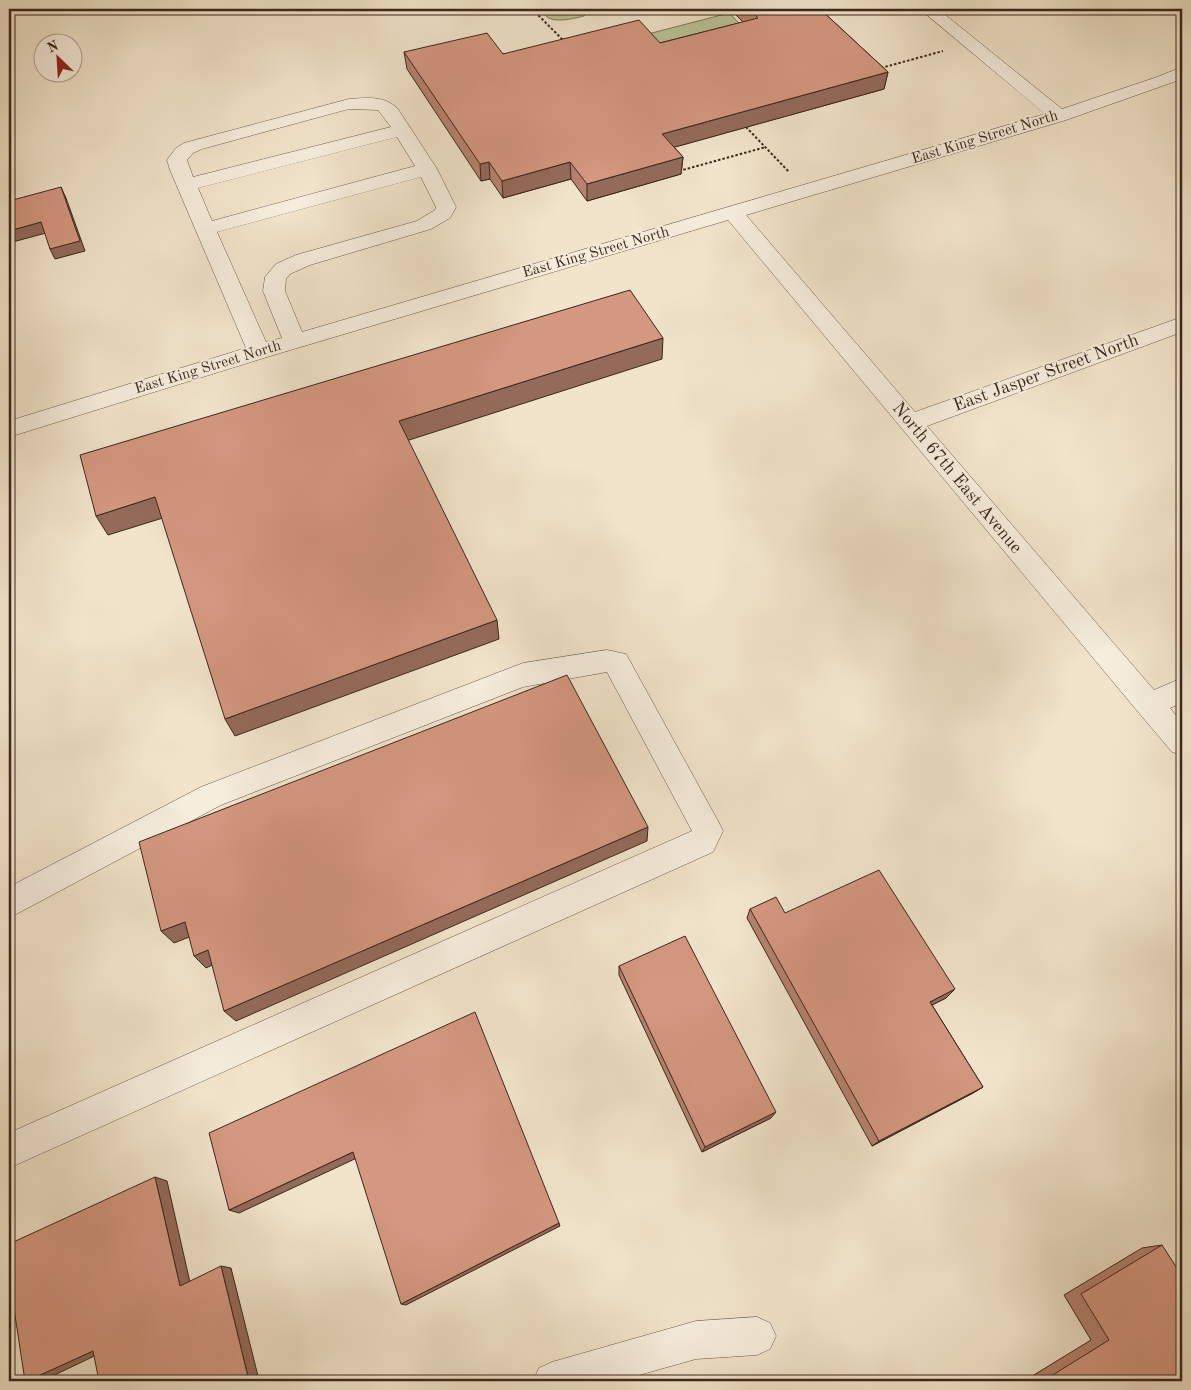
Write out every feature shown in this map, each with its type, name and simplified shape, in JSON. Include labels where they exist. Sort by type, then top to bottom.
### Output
[{"type":"street","points":[[928,9],[1059,116]]},
{"type":"street","name":"East King Street North","points":[[9,429],[259,352],[1059,116],[1163,81],[1182,72]]},
{"type":"street","points":[[259,352],[177,160],[180,153],[191,146],[229,135],[363,102],[384,106],[391,113],[426,169],[446,207],[443,214],[424,225],[302,260],[292,264],[280,273],[276,277],[274,291],[295,342]]},
{"type":"street","points":[[187,185],[402,130]]},
{"type":"street","points":[[206,229],[426,169]]},
{"type":"street","name":"North 67th East Avenue","points":[[732,213],[1182,743]]},
{"type":"street","name":"East Jasper Street North","points":[[910,423],[1182,324]]},
{"type":"street","points":[[9,903],[211,796],[497,684],[524,675],[606,661],[616,662],[708,831],[702,842],[9,1151]]},
{"type":"street","points":[[1149,705],[1182,690]]},
{"type":"street","points":[[552,1381],[696,1340],[757,1336]]},
{"type":"path","points":[[532,9],[568,46]]},
{"type":"path","points":[[876,69],[970,43]]},
{"type":"path","points":[[746,127],[806,191]]},
{"type":"path","points":[[679,171],[766,147]]},
{"type":"green space","points":[[543,9],[587,9],[584,10],[586,13],[584,16],[559,20],[548,18]]},
{"type":"green space","points":[[729,13],[750,34],[669,55],[648,34]]},
{"type":"building","points":[[749,9],[820,9],[888,72],[662,134],[683,157],[587,184],[570,162],[502,181],[489,162],[480,164],[404,52],[487,33],[503,54],[639,20],[660,43],[758,18]]},
{"type":"building","points":[[61,187],[80,241],[50,249],[41,222],[9,231],[9,201]]},
{"type":"building","points":[[630,290],[663,338],[399,421],[497,620],[225,719],[155,497],[96,516],[80,455]]},
{"type":"building","points":[[567,675],[648,827],[224,1011],[208,950],[194,956],[185,922],[161,931],[139,842]]},
{"type":"building","points":[[879,870],[955,989],[930,1002],[983,1087],[879,1141],[750,909],[776,897],[785,913]]},
{"type":"building","points":[[685,936],[776,1112],[705,1147],[619,966]]},
{"type":"building","points":[[475,1012],[559,1223],[401,1304],[353,1152],[229,1210],[209,1133]]},
{"type":"building","points":[[155,1177],[180,1286],[221,1266],[249,1381],[99,1381],[93,1351],[25,1381],[9,1276],[9,1244]]},
{"type":"building","points":[[1162,1245],[1182,1276],[1182,1381],[1043,1381],[1109,1340],[1081,1294]]}]
